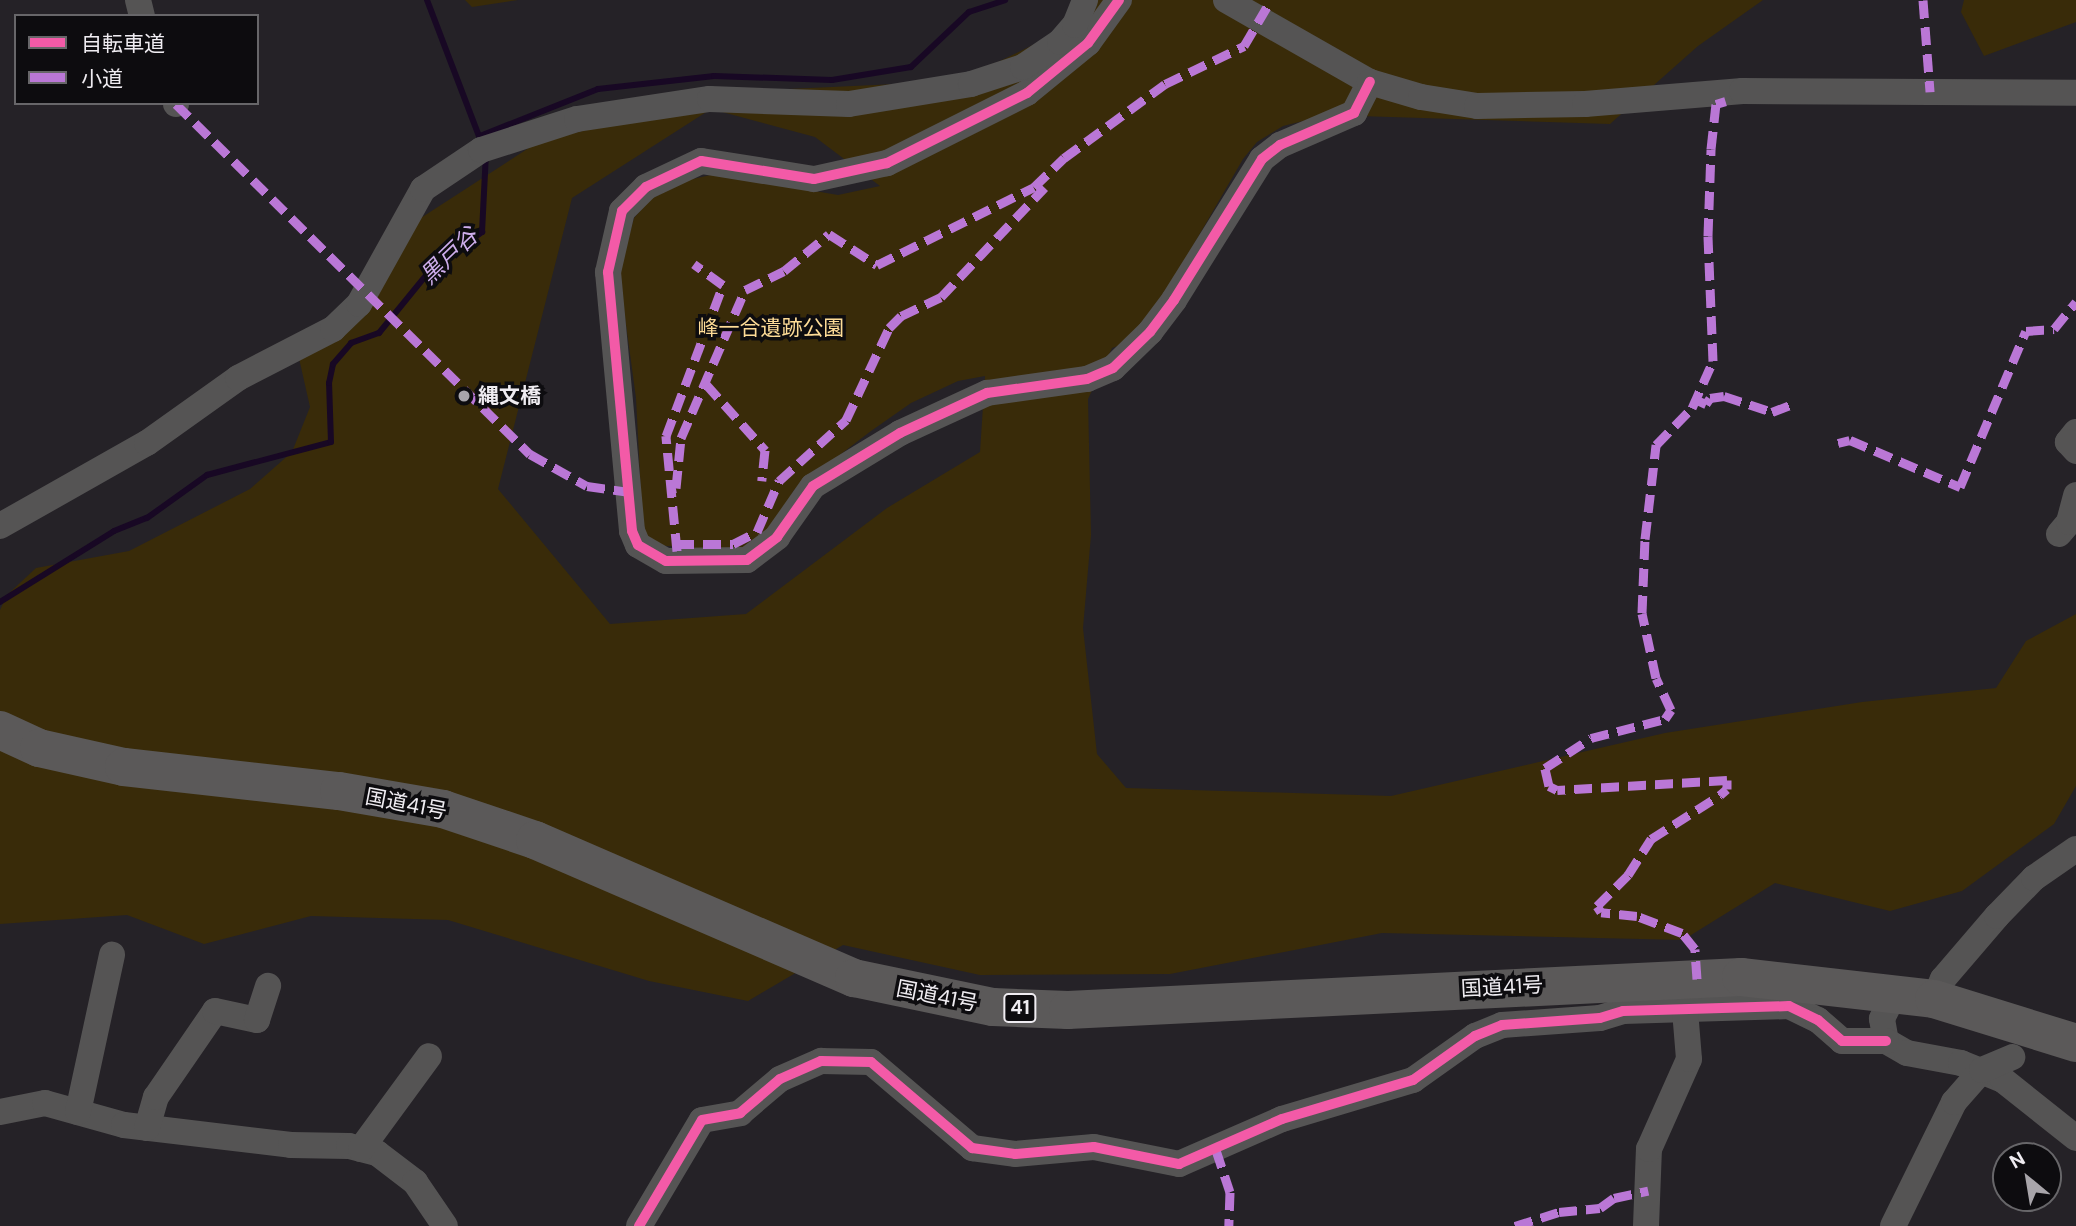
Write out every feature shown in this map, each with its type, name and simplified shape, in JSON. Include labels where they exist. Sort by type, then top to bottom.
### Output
[{"type":"highway","name":"国道41号","points":[[0,730],[39,748],[124,766],[340,791],[443,809],[535,840],[854,978],[993,1007],[1068,1010],[1741,977],[1896,991],[2075,1028]]},
{"type":"street","points":[[0,526],[147,443],[239,378],[333,329],[359,304],[423,189],[481,150],[577,119],[710,99],[849,104],[971,84],[1023,66],[1051,49],[1075,25],[1085,0]]},
{"type":"street","points":[[1119,0],[1088,43],[1027,93],[887,163],[814,179],[701,161],[646,187],[622,211],[608,272],[632,531],[638,545],[666,561],[747,560],[777,537],[813,486],[900,433],[987,393],[1087,379],[1113,368],[1150,332],[1174,300],[1262,159],[1280,145],[1354,113],[1370,82]]},
{"type":"street","points":[[1226,0],[1370,82],[1445,102],[1522,107],[1742,91],[2076,93]]},
{"type":"street","points":[[2076,432],[2068,442],[2076,451]]},
{"type":"street","points":[[2059,534],[2069,522],[2076,495]]},
{"type":"street","points":[[1934,999],[1942,979],[2007,906],[2053,862],[2076,849]]},
{"type":"street","points":[[78,1112],[111,955]]},
{"type":"street","points":[[147,1128],[156,1097],[215,1011],[257,1020],[268,986]]},
{"type":"street","points":[[1886,1041],[1882,1020],[1896,991]]},
{"type":"street","points":[[639,1226],[702,1120],[740,1113],[779,1079],[821,1061],[871,1062],[958,1138],[982,1150],[1015,1154],[1094,1147],[1179,1164],[1282,1119],[1413,1080],[1475,1036],[1502,1025],[1600,1018],[1623,1011],[1789,1006],[1818,1020],[1842,1041],[1859,1044],[1886,1041],[1907,1053],[1982,1070],[2003,1080],[2076,1138]]},
{"type":"street","points":[[1646,1226],[1649,1149],[1689,1059],[1685,1010]]},
{"type":"street","points":[[361,1149],[429,1056]]},
{"type":"street","points":[[1893,1226],[1944,1117],[1982,1070],[2012,1057]]},
{"type":"street","points":[[0,1112],[45,1103],[147,1128],[361,1149],[395,1163],[415,1182],[445,1226]]},
{"type":"green space","points":[[465,0],[518,0],[472,7]]},
{"type":"green space","name":"峰一合遺跡公園","points":[[1087,0],[1763,0],[1698,46],[1610,124],[1327,115],[1283,126],[1257,142],[1243,159],[1157,308],[1123,344],[1112,348],[1088,399],[1091,535],[1083,628],[1097,754],[1126,788],[1391,796],[1665,733],[1862,702],[1996,688],[2026,641],[2076,614],[2076,786],[2054,824],[1962,891],[1890,911],[1775,883],[1683,940],[1382,933],[1170,974],[980,975],[843,945],[748,1001],[649,981],[448,920],[311,916],[204,944],[127,915],[0,924],[0,610],[7,595],[36,568],[129,551],[250,489],[292,452],[310,407],[296,345],[336,318],[410,225],[538,142],[743,91],[939,82],[998,62],[1053,35]],"holes":[[[711,109],[815,137],[880,186],[838,195],[715,174],[684,181],[651,199],[634,218],[619,273],[636,398],[643,533],[656,545],[737,552],[769,533],[794,490],[871,431],[911,403],[958,381],[985,376],[980,452],[887,508],[746,614],[610,624],[498,489],[572,198]]]},
{"type":"green space","points":[[1964,0],[2076,0],[2076,22],[1984,56],[1961,12]]},
{"type":"waterway","points":[[427,0],[482,144]]},
{"type":"waterway","name":"黒戸谷","points":[[480,136],[598,89],[714,76],[832,80],[911,67],[969,12],[1005,0]]},
{"type":"waterway","name":"黒戸谷","points":[[0,602],[114,531],[147,518],[207,475],[331,442],[329,383],[333,364],[351,343],[379,333],[432,268],[482,232],[486,154]]},
{"type":"marked path","points":[[671,489],[676,488],[681,438],[745,290],[784,271],[829,234],[877,265],[1034,187],[1064,158],[1165,84],[1244,46],[1271,0]]},
{"type":"marked path","points":[[1923,0],[1930,92]]},
{"type":"marked path","points":[[1697,979],[1695,949],[1682,933],[1637,916],[1601,912],[1597,906],[1628,875],[1651,839],[1720,795],[1727,789],[1727,780],[1557,790],[1549,786],[1545,768],[1591,738],[1665,719],[1671,710],[1656,678],[1642,613],[1645,539],[1656,445],[1692,408],[1713,361],[1708,236],[1711,149],[1716,104],[1726,101]]},
{"type":"marked path","points":[[177,105],[530,454],[587,486],[629,492]]},
{"type":"marked path","points":[[676,544],[733,544],[757,532],[779,481],[846,420],[889,328],[901,316],[941,297],[1045,187]]},
{"type":"marked path","points":[[677,551],[666,436],[723,285],[694,264]]},
{"type":"marked path","points":[[1838,443],[1850,440],[1960,487],[2026,331],[2054,329],[2076,302]]},
{"type":"marked path","points":[[706,384],[765,450],[762,481]]},
{"type":"marked path","points":[[1697,400],[1706,404],[1710,398],[1724,396],[1772,412],[1795,403]]},
{"type":"marked path","points":[[1216,1150],[1230,1192],[1229,1226]]},
{"type":"marked path","points":[[1515,1226],[1559,1212],[1600,1208],[1614,1198],[1648,1191]]},
{"type":"cycle path","points":[[1119,0],[1088,43],[1027,93],[887,163],[814,179],[701,161],[646,187],[622,211],[608,272],[632,531],[638,545],[666,561],[747,560],[777,537],[813,486],[900,433],[987,393],[1087,379],[1113,368],[1150,332],[1174,300],[1262,159],[1280,145],[1354,113],[1370,82]]},
{"type":"cycle path","points":[[639,1226],[702,1120],[740,1113],[780,1079],[821,1061],[871,1062],[972,1148],[1015,1154],[1094,1147],[1179,1164],[1282,1119],[1413,1080],[1475,1036],[1502,1025],[1600,1018],[1623,1011],[1789,1006],[1818,1020],[1842,1041],[1886,1041]]},
{"type":"place","name":"縄文橋","points":[[464,396]]}]
